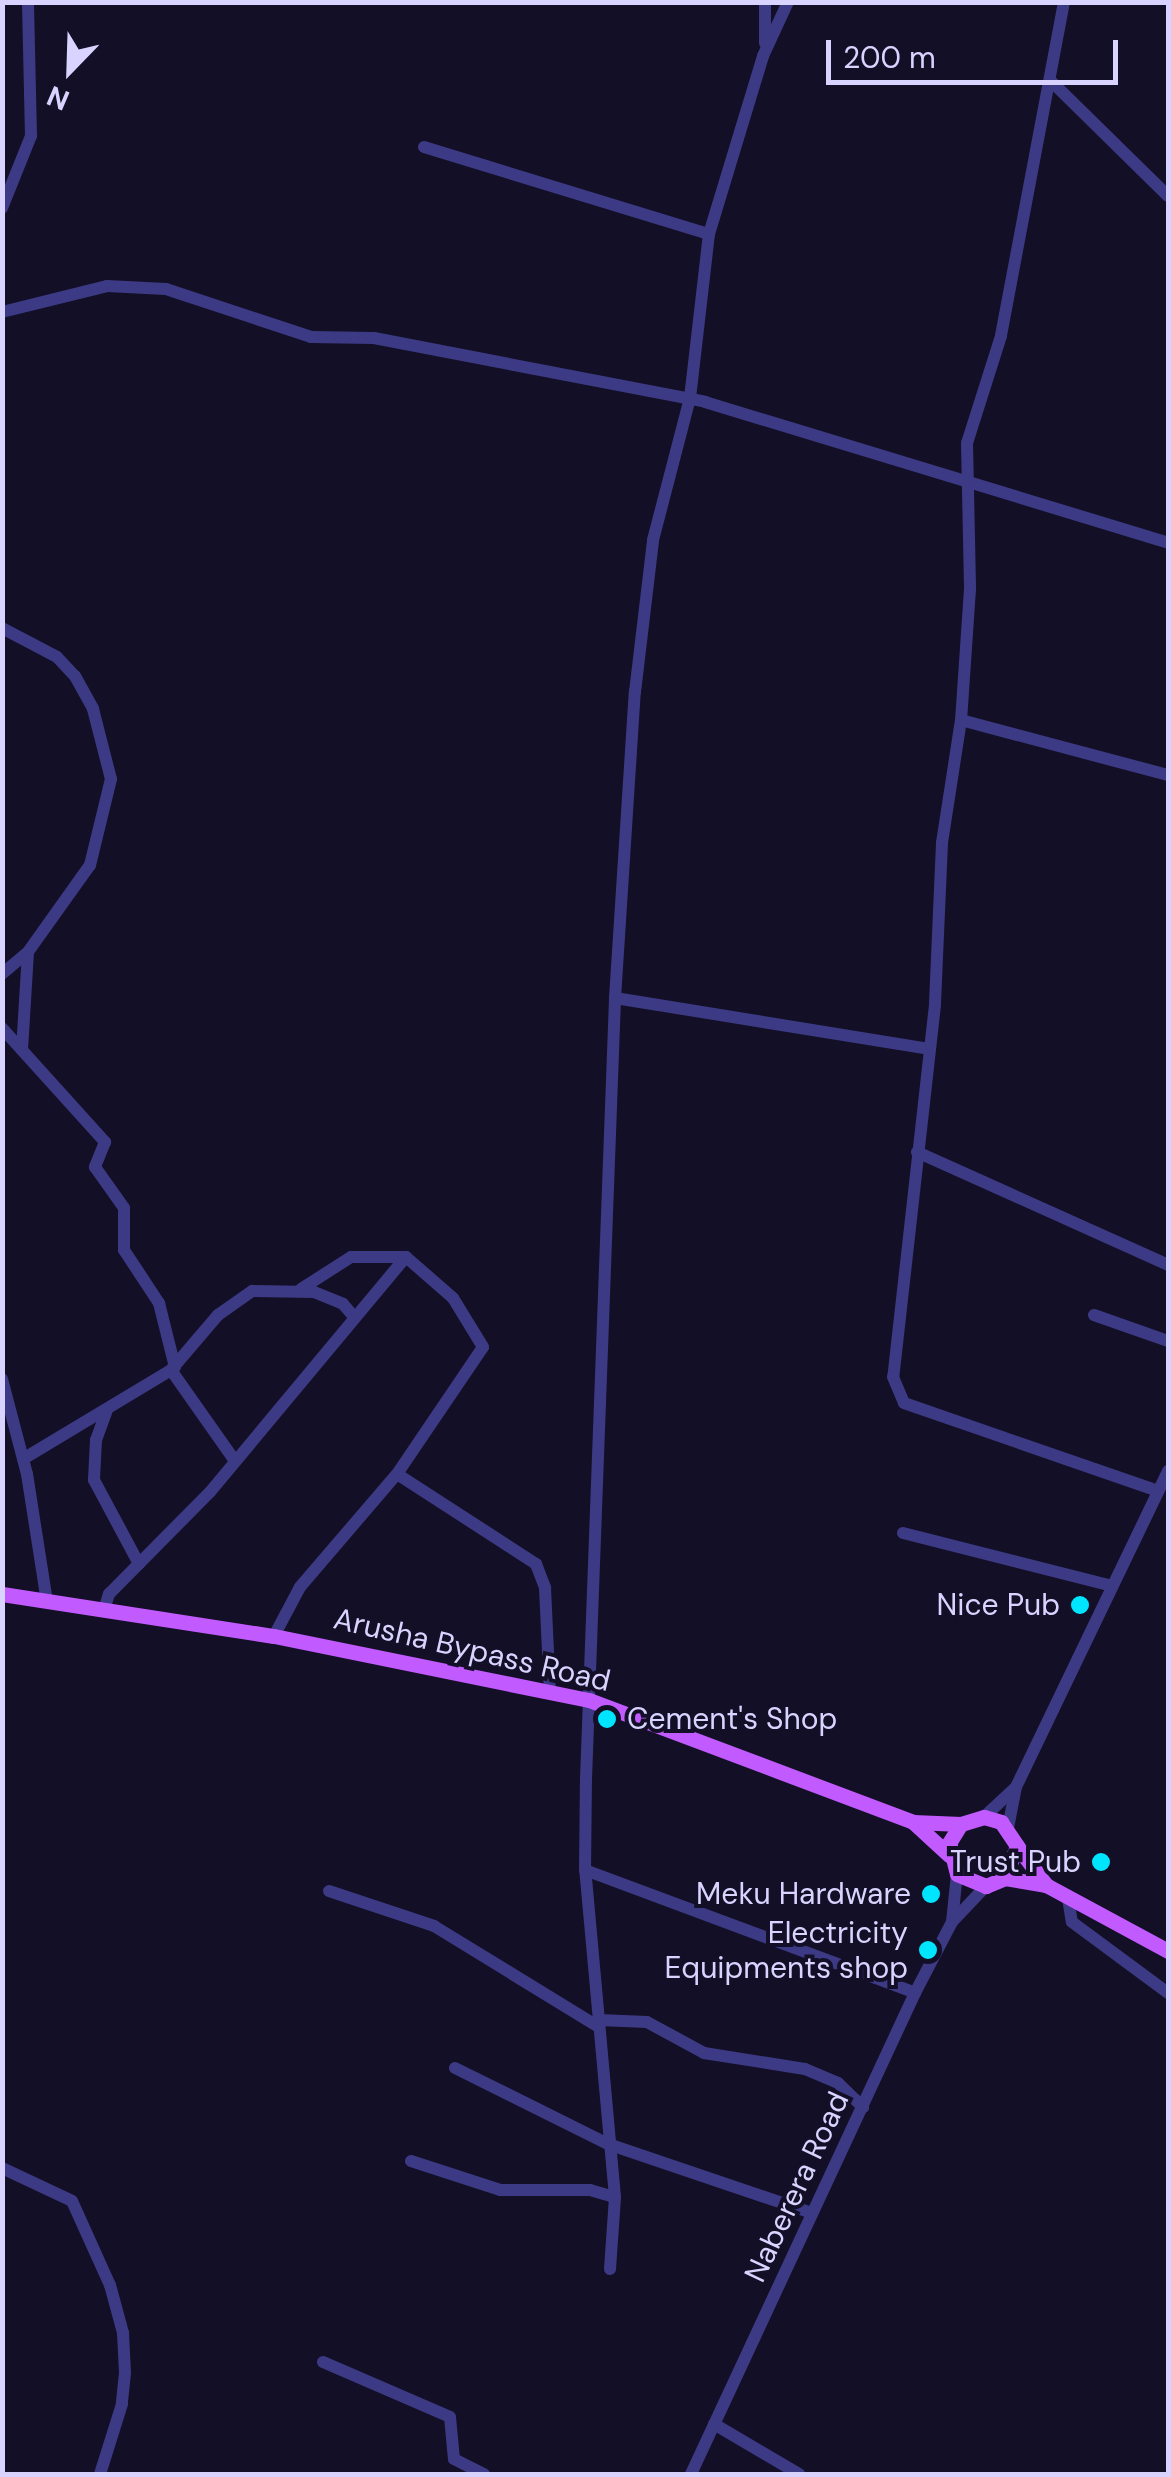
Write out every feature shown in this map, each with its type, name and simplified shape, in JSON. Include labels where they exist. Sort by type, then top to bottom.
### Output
[{"type":"main road","name":"Arusha Bypass Road","points":[[2,1594],[274,1636],[589,1700],[913,1822],[961,1824],[984,1817]]},
{"type":"main road","points":[[984,1817],[1008,1828],[1046,1885]]},
{"type":"main road","name":"Arusha Bypass Road","points":[[913,1822],[949,1855],[957,1874]]},
{"type":"main road","points":[[949,1855],[961,1824]]},
{"type":"main road","points":[[1005,1878],[1017,1846]]},
{"type":"main road","points":[[957,1874],[986,1886],[1005,1878],[1046,1885],[1168,1951]]},
{"type":"street","points":[[2,208],[31,136],[28,2]]},
{"type":"street","points":[[763,56],[765,2]]},
{"type":"street","points":[[610,2269],[615,2197],[585,1870],[616,998],[648,569],[690,398],[709,234],[763,56],[788,2]]},
{"type":"street","points":[[1064,2],[1052,40],[1053,83],[1001,336],[967,443],[972,480],[961,720],[942,844],[929,1049],[896,1395],[908,1405],[1158,1491]]},
{"type":"street","points":[[1053,83],[1168,196]]},
{"type":"street","points":[[424,147],[709,234]]},
{"type":"street","points":[[2,312],[107,286],[166,288],[311,338],[374,338],[690,398],[1168,542]]},
{"type":"street","points":[[2,628],[57,656],[75,676],[93,709],[111,778],[90,865],[28,952],[2,974]]},
{"type":"street","points":[[961,720],[1168,775]]},
{"type":"street","points":[[22,1050],[28,952]]},
{"type":"street","points":[[616,998],[929,1049]]},
{"type":"street","points":[[2,1028],[105,1142],[95,1167],[124,1208],[124,1250],[159,1302],[173,1369],[235,1461]]},
{"type":"street","points":[[917,1152],[1168,1264]]},
{"type":"street","points":[[274,1636],[320,1561],[397,1474],[483,1346],[453,1298],[406,1257],[351,1257],[301,1289]]},
{"type":"street","points":[[104,1610],[109,1594],[235,1461],[406,1257]]},
{"type":"street","points":[[23,1459],[173,1369],[237,1300],[252,1291],[301,1289],[331,1297],[355,1318]]},
{"type":"street","points":[[1094,1315],[1168,1341]]},
{"type":"street","points":[[2,1379],[23,1459],[47,1601]]},
{"type":"street","points":[[108,1409],[96,1440],[94,1480],[139,1564]]},
{"type":"street","points":[[1008,1828],[1016,1788],[1168,1471]]},
{"type":"street","points":[[397,1474],[536,1564],[545,1588],[550,1693]]},
{"type":"street","points":[[903,1533],[1112,1586]]},
{"type":"street","points":[[984,1817],[1016,1788]]},
{"type":"street","points":[[585,1870],[915,1992]]},
{"type":"street","name":"Naberera Road","points":[[952,1922],[957,1874]]},
{"type":"street","name":"Naberera Road","points":[[690,2474],[915,1992],[952,1922],[986,1886]]},
{"type":"street","points":[[329,1891],[434,1926],[599,2024],[647,2022],[704,2054],[805,2069],[838,2083],[862,2107]]},
{"type":"street","points":[[1068,1898],[1072,1922],[1168,1993]]},
{"type":"street","points":[[455,2068],[608,2144],[812,2213]]},
{"type":"street","points":[[411,2161],[500,2190],[590,2190],[615,2197]]},
{"type":"street","points":[[2,2168],[72,2201],[110,2285],[123,2333],[124,2373],[122,2404],[100,2474]]},
{"type":"street","points":[[322,2362],[450,2417],[454,2459],[484,2474]]},
{"type":"street","points":[[714,2424],[798,2474]]},
{"type":"place","name":"Nice Pub","points":[[1080,1605]]},
{"type":"place","name":"Cement's Shop","points":[[607,1719]]},
{"type":"place","name":"Trust Pub","points":[[1101,1862]]},
{"type":"place","name":"Meku Hardware","points":[[931,1894]]},
{"type":"place","name":"Electricity Equipments shop","points":[[928,1950]]}]
